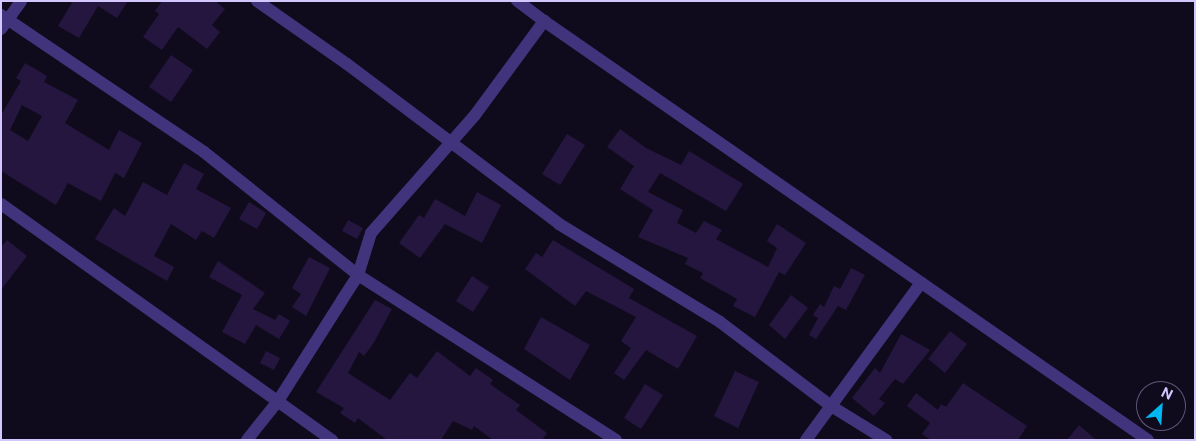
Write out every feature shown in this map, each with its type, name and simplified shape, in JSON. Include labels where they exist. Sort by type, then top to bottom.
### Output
[{"type":"street","points":[[22,1],[3,21],[204,152],[358,275],[616,440]]},
{"type":"street","points":[[258,1],[588,244],[720,322],[831,406],[886,440]]},
{"type":"street","points":[[518,1],[544,21],[1148,440]]},
{"type":"street","points":[[247,440],[278,401],[358,275],[371,233],[449,142],[475,115],[544,21]]},
{"type":"street","points":[[1,204],[332,440]]},
{"type":"street","points":[[806,440],[921,283]]},
{"type":"building","points":[[73,1],[128,1],[117,18],[98,6],[79,38],[58,26]]},
{"type":"building","points":[[162,1],[215,1],[225,9],[212,25],[220,32],[207,49],[178,27],[162,50],[143,37],[159,14],[155,11]]},
{"type":"building","points":[[171,55],[193,70],[171,102],[149,87]]},
{"type":"building","points":[[25,63],[47,76],[44,82],[78,100],[65,123],[109,150],[119,130],[142,143],[124,178],[115,173],[101,201],[68,183],[56,205],[1,171],[1,115],[21,81],[16,78]],"holes":[[[22,105],[42,116],[28,141],[10,130]]]},
{"type":"building","points":[[620,129],[646,148],[681,165],[689,151],[743,184],[726,211],[660,173],[648,192],[683,210],[677,223],[696,233],[704,221],[722,230],[716,239],[768,267],[777,248],[767,241],[777,224],[806,243],[785,275],[779,272],[755,317],[733,306],[737,299],[700,278],[703,273],[685,264],[688,258],[638,237],[653,210],[620,189],[634,166],[607,147]]},
{"type":"building","points":[[567,134],[585,145],[560,185],[542,174]]},
{"type":"building","points":[[184,163],[204,174],[196,189],[231,208],[214,238],[202,231],[196,240],[171,224],[154,256],[174,267],[167,281],[95,239],[114,208],[125,216],[143,182],[167,195]]},
{"type":"building","points":[[477,192],[501,205],[482,243],[445,224],[420,258],[399,243],[419,215],[424,218],[435,199],[465,216]]},
{"type":"building","points":[[249,202],[266,213],[257,229],[239,219]]},
{"type":"building","points":[[348,220],[363,228],[357,239],[342,231]]},
{"type":"building","points":[[7,240],[27,256],[1,290],[1,247]]},
{"type":"building","points":[[553,240],[634,289],[629,298],[697,336],[678,369],[646,350],[624,380],[614,373],[631,348],[621,341],[636,317],[586,291],[575,306],[525,269],[536,253],[542,257]]},
{"type":"building","points":[[309,257],[330,268],[306,316],[292,307],[301,294],[292,288]]},
{"type":"building","points":[[218,261],[265,293],[253,309],[275,320],[279,314],[290,321],[279,339],[256,325],[245,344],[222,332],[242,295],[209,277]]},
{"type":"building","points":[[851,268],[865,275],[846,310],[838,306],[816,339],[809,335],[818,318],[813,315],[820,304],[824,307],[834,286],[840,289]]},
{"type":"building","points":[[472,276],[489,287],[473,312],[456,301]]},
{"type":"building","points":[[791,295],[808,308],[785,339],[769,325]]},
{"type":"building","points":[[375,300],[392,309],[373,344],[364,356],[359,352],[348,373],[390,400],[410,373],[417,378],[437,351],[470,376],[476,368],[493,380],[490,384],[520,405],[516,410],[547,433],[542,440],[493,440],[474,426],[472,430],[453,421],[441,440],[387,440],[358,418],[355,423],[340,413],[344,408],[316,392]]},
{"type":"building","points":[[541,317],[590,345],[570,380],[524,349]]},
{"type":"building","points":[[950,331],[967,344],[945,373],[928,359]]},
{"type":"building","points":[[901,334],[930,350],[903,384],[895,379],[879,399],[885,403],[874,416],[852,398],[875,368],[880,373]]},
{"type":"building","points":[[266,351],[280,358],[274,370],[260,363]]},
{"type":"building","points":[[735,371],[759,382],[738,428],[714,416]]},
{"type":"building","points":[[963,383],[1027,426],[1018,440],[931,440],[922,434],[930,423],[907,406],[916,393],[938,410],[941,404],[946,407]]},
{"type":"building","points":[[645,384],[663,395],[641,429],[624,418]]},
{"type":"building","points":[[1079,425],[1096,440],[1067,440]]}]
